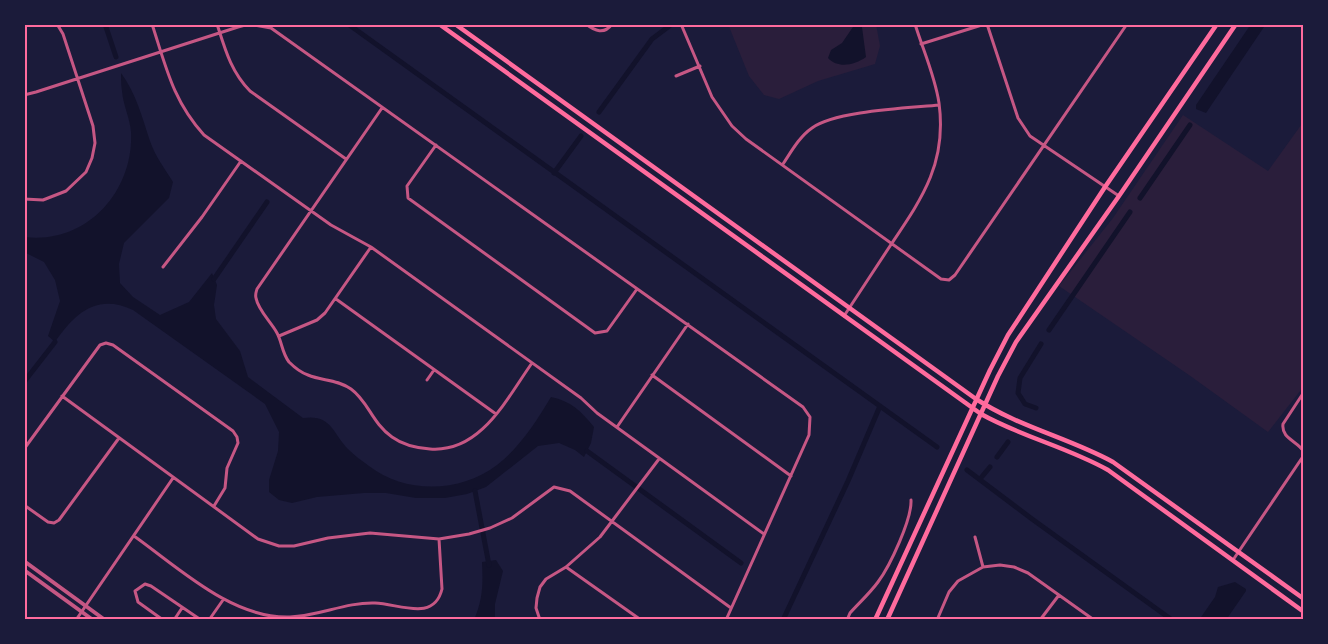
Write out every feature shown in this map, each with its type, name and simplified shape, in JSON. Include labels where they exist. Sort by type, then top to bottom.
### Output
[{"type":"main road","points":[[439,24],[972,408],[1014,432],[1087,458],[1108,470],[1304,612]]},
{"type":"main road","points":[[455,24],[976,399],[1018,422],[1084,447],[1113,462],[1304,599]]},
{"type":"main road","points":[[875,620],[976,399],[1008,335],[1105,187],[1217,24]]},
{"type":"main road","points":[[887,620],[1016,342],[1236,24]]},
{"type":"street","points":[[24,199],[43,200],[66,191],[86,172],[95,143],[93,126],[63,34],[57,24]]},
{"type":"street","points":[[152,24],[175,94],[191,120],[204,135],[331,225],[371,247],[581,398],[617,428],[764,534]]},
{"type":"street","points":[[218,24],[234,71],[241,82],[346,159]]},
{"type":"street","points":[[24,94],[249,24],[271,28],[803,406],[810,417],[809,435],[726,620]]},
{"type":"street","points":[[586,24],[602,32],[612,24]]},
{"type":"street","points":[[681,24],[712,97],[732,126],[746,139],[941,279],[949,280],[955,275],[1127,24]]},
{"type":"street","points":[[844,316],[920,204],[936,163],[939,143],[939,105],[936,88],[915,24]]},
{"type":"street","points":[[921,44],[986,24],[1017,118],[1030,136],[1119,196]]},
{"type":"street","points":[[676,76],[700,66]]},
{"type":"street","points":[[783,164],[802,137],[811,129],[834,117],[939,105]]},
{"type":"street","points":[[382,108],[257,289],[256,299],[279,336],[282,350],[289,362],[308,376],[349,387],[362,399],[372,418],[392,437],[420,449],[436,450],[462,444],[476,436],[496,414],[532,363]]},
{"type":"street","points":[[436,145],[407,186],[408,198],[595,333],[607,331],[637,289]]},
{"type":"street","points":[[163,267],[202,217],[240,161]]},
{"type":"street","points":[[279,336],[317,320],[325,313],[371,247]]},
{"type":"street","points":[[336,299],[496,414]]},
{"type":"street","points":[[24,300],[24,311]]},
{"type":"street","points":[[617,428],[688,324]]},
{"type":"street","points":[[24,449],[100,345],[106,343],[113,345],[237,437],[238,443],[227,468],[225,488],[214,506]]},
{"type":"street","points":[[427,380],[434,370]]},
{"type":"street","points":[[652,375],[790,476]]},
{"type":"street","points":[[1233,560],[1304,454],[1302,448],[1284,435],[1282,424],[1304,392]]},
{"type":"street","points":[[62,396],[258,539],[279,546],[294,546],[328,538],[370,533],[440,539],[469,534],[512,518],[554,487],[570,491],[731,608]]},
{"type":"street","points":[[24,505],[48,522],[54,523],[59,520],[119,438]]},
{"type":"street","points":[[539,619],[536,608],[540,587],[546,579],[566,567],[600,537],[659,459]]},
{"type":"street","points":[[76,620],[173,478]]},
{"type":"street","points":[[847,620],[850,613],[883,575],[908,520],[911,500]]},
{"type":"street","points":[[1303,541],[1304,535]]},
{"type":"street","points":[[134,536],[223,600],[266,615],[288,617],[323,612],[361,602],[384,603],[422,610],[435,605],[442,590],[440,539]]},
{"type":"street","points":[[975,537],[983,567]]},
{"type":"street","points":[[24,561],[105,620]]},
{"type":"street","points":[[937,620],[949,592],[958,581],[983,567],[1000,565],[1029,573],[1094,620]]},
{"type":"street","points":[[566,567],[641,620]]},
{"type":"street","points":[[24,570],[93,620]]},
{"type":"street","points":[[163,620],[138,602],[135,591],[140,586],[145,584],[151,586],[201,620]]},
{"type":"street","points":[[1040,620],[1059,595]]},
{"type":"street","points":[[208,620],[223,600]]},
{"type":"street","points":[[174,620],[182,608]]},
{"type":"shaded area","points":[[728,24],[876,24],[880,46],[875,64],[818,81],[779,99],[764,95],[749,76]]},
{"type":"shaded area","points":[[855,24],[862,27],[866,57],[847,65],[837,64],[828,58],[831,50],[842,43]]},
{"type":"shaded area","points":[[1251,24],[1266,24],[1206,113],[1196,109],[1196,105]]},
{"type":"shaded area","points":[[121,73],[135,97],[155,152],[173,182],[169,198],[124,243],[119,264],[120,283],[133,297],[160,315],[189,302],[212,273],[217,285],[214,305],[216,319],[240,351],[248,377],[303,418],[312,417],[325,422],[355,456],[383,475],[399,482],[433,487],[467,481],[483,474],[497,465],[520,442],[551,397],[575,408],[594,427],[591,443],[584,457],[559,443],[538,446],[486,487],[467,494],[445,498],[364,493],[317,497],[292,503],[279,500],[269,492],[269,480],[278,451],[279,432],[265,404],[133,310],[120,305],[108,304],[88,309],[71,322],[55,342],[48,336],[60,301],[55,280],[44,262],[24,252],[24,237],[47,237],[67,232],[86,223],[102,210],[115,194],[130,154],[131,132],[123,96]]},
{"type":"shaded area","points":[[1183,115],[1268,171],[1304,121],[1304,386],[1268,432],[1059,286],[1113,218]]},
{"type":"shaded area","points":[[496,560],[503,571],[495,604],[495,620],[474,620],[482,592],[482,562]]},
{"type":"shaded area","points":[[1235,582],[1246,591],[1226,620],[1199,620],[1215,597],[1218,587]]},
{"type":"waterway","points":[[105,24],[116,57]]},
{"type":"waterway","points":[[348,24],[937,447]]},
{"type":"waterway","points":[[599,112],[652,39],[672,24]]},
{"type":"waterway","points":[[1140,198],[1190,125]]},
{"type":"waterway","points":[[554,173],[581,136]]},
{"type":"waterway","points":[[214,279],[267,202]]},
{"type":"waterway","points":[[1049,330],[1130,212]]},
{"type":"waterway","points":[[24,382],[55,342]]},
{"type":"waterway","points":[[1036,408],[1025,404],[1018,393],[1020,378],[1041,344]]},
{"type":"waterway","points":[[783,620],[848,481],[880,406]]},
{"type":"waterway","points":[[997,457],[1008,442]]},
{"type":"waterway","points":[[587,451],[741,563]]},
{"type":"waterway","points":[[980,479],[990,467]]},
{"type":"waterway","points":[[967,470],[1172,620]]},
{"type":"waterway","points":[[475,491],[489,565]]}]
